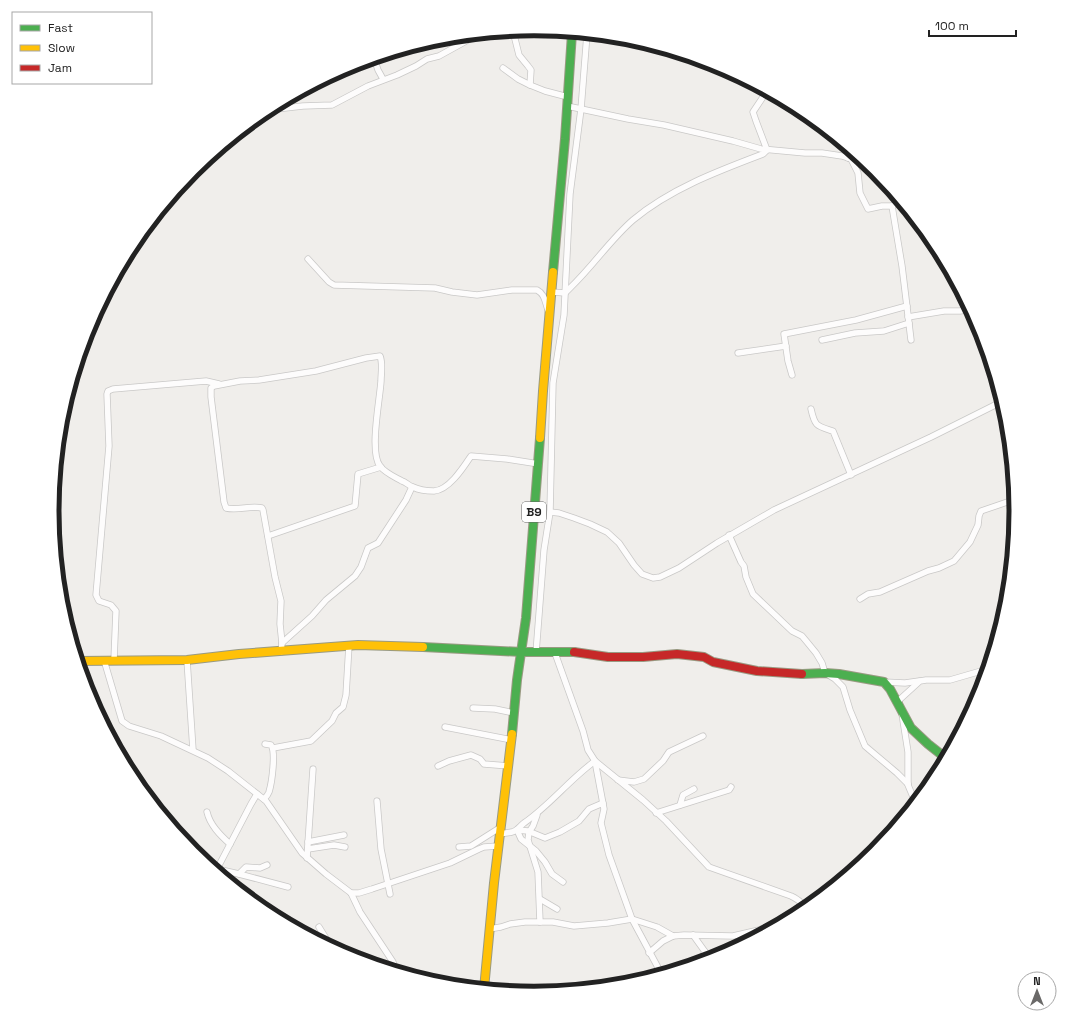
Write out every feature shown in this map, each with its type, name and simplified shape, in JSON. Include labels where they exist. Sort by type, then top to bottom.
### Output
[{"type":"main road","name":"B9","points":[[484,984],[498,846],[526,618],[572,38]]},
{"type":"main road","points":[[83,661],[187,660],[349,645],[522,652],[571,652],[601,657],[677,654],[704,658],[713,662],[757,671],[809,675],[825,673],[848,675],[884,682],[890,689],[911,728],[918,736],[942,755]]},
{"type":"street","points":[[514,37],[518,55],[531,70],[530,85]]},
{"type":"street","points":[[536,652],[544,550],[550,512],[553,383],[564,315],[570,194],[581,109],[587,39]]},
{"type":"street","points":[[283,108],[332,105],[383,79],[397,75],[427,59],[439,56],[466,41]]},
{"type":"street","points":[[376,63],[383,79]]},
{"type":"street","points":[[503,68],[518,79],[530,85],[545,91],[568,97]]},
{"type":"street","points":[[764,96],[753,112],[767,150]]},
{"type":"street","points":[[567,106],[664,125],[767,150],[822,153],[842,156],[848,158],[853,163],[858,173],[860,194],[868,209],[882,206],[892,206],[897,203]]},
{"type":"street","points":[[552,292],[565,293],[582,277],[597,258],[627,226],[646,210],[682,188],[763,154],[767,150]]},
{"type":"street","points":[[892,206],[900,248],[911,340]]},
{"type":"street","points":[[308,259],[325,278],[334,285],[436,288],[452,292],[477,295],[512,290],[537,290],[544,296],[550,318]]},
{"type":"street","points":[[792,374],[788,361],[784,334],[856,320],[907,306]]},
{"type":"street","points":[[822,340],[855,333],[884,331],[909,320],[944,311],[965,310]]},
{"type":"street","points":[[738,353],[786,346]]},
{"type":"street","points":[[281,652],[280,601],[264,514],[262,508],[257,507],[226,508],[210,397],[211,388],[219,384],[316,371],[366,358],[380,356],[382,363],[380,400],[375,436],[377,461],[381,467],[391,475],[412,487],[431,491],[444,487],[462,470],[471,456],[538,464]]},
{"type":"street","points":[[114,660],[116,611],[111,605],[99,601],[96,595],[109,446],[108,391],[112,389],[188,382],[206,381],[219,384]]},
{"type":"street","points":[[550,512],[559,513],[590,524],[610,535],[619,543],[642,574],[653,578],[660,577],[679,568],[729,535],[774,510],[931,437],[998,404]]},
{"type":"street","points":[[811,409],[814,422],[820,427],[833,431],[851,475]]},
{"type":"street","points":[[268,536],[355,506],[358,474],[381,467]]},
{"type":"street","points":[[282,643],[312,616],[326,600],[355,576],[361,567],[368,548],[378,543],[406,500],[412,487]]},
{"type":"street","points":[[860,599],[868,594],[880,592],[954,561],[970,542],[978,525],[981,511],[1010,501]]},
{"type":"street","points":[[729,535],[744,566],[746,577],[753,594],[792,631],[802,636],[816,653],[822,663],[825,673],[835,678],[843,687],[850,710],[865,746],[897,772],[908,784],[914,798]]},
{"type":"street","points":[[265,744],[271,745],[273,748],[311,741],[332,721],[336,713],[343,707],[346,695],[349,645]]},
{"type":"street","points":[[555,653],[583,731],[588,750],[595,762],[604,809],[601,823],[604,839],[620,889],[632,919],[659,971]]},
{"type":"street","points":[[104,660],[122,721],[130,726],[161,736],[193,750],[219,764],[264,799],[295,844],[307,858],[351,893],[360,912],[394,966]]},
{"type":"street","points":[[187,660],[193,750]]},
{"type":"street","points":[[884,682],[905,683],[926,680],[950,680],[982,671]]},
{"type":"street","points":[[897,702],[920,681]]},
{"type":"street","points":[[474,708],[495,709],[514,713]]},
{"type":"street","points":[[902,712],[908,752],[908,784]]},
{"type":"street","points":[[445,727],[512,740]]},
{"type":"street","points":[[618,780],[634,782],[644,779],[663,761],[669,752],[703,736]]},
{"type":"street","points":[[264,799],[268,793],[271,780],[273,748]]},
{"type":"street","points":[[438,766],[449,761],[471,755],[480,759],[484,764],[509,766]]},
{"type":"street","points":[[595,762],[656,813],[709,867],[791,896],[802,904]]},
{"type":"street","points":[[459,847],[471,846],[500,830],[513,832],[517,830],[537,815],[578,774],[595,762]]},
{"type":"street","points":[[307,858],[313,769]]},
{"type":"street","points":[[656,813],[729,790],[731,787]]},
{"type":"street","points":[[680,805],[683,795],[694,789]]},
{"type":"street","points":[[218,866],[257,794]]},
{"type":"street","points":[[377,801],[381,849],[390,894]]},
{"type":"street","points":[[517,830],[529,832],[545,838],[560,832],[579,821],[589,809],[603,803]]},
{"type":"street","points":[[207,812],[215,829],[230,844]]},
{"type":"street","points":[[537,815],[534,826],[529,832],[528,845],[538,872],[540,922]]},
{"type":"street","points":[[517,830],[521,839],[536,851],[552,874],[563,882]]},
{"type":"street","points":[[308,846],[344,835]]},
{"type":"street","points":[[308,846],[329,845],[345,847]]},
{"type":"street","points":[[351,893],[360,893],[450,863],[484,847],[498,846]]},
{"type":"street","points":[[239,874],[246,866],[260,868],[267,866]]},
{"type":"street","points":[[224,871],[288,887]]},
{"type":"street","points":[[540,899],[557,909]]},
{"type":"street","points":[[489,929],[501,928],[510,924],[553,922],[574,926],[632,919],[651,925],[673,936]]},
{"type":"street","points":[[319,927],[325,939]]},
{"type":"street","points":[[649,953],[673,936],[733,936],[760,929]]},
{"type":"street","points":[[694,935],[707,955]]},
{"type":"street","points":[[703,956],[705,952]]},
{"type":"traffic: fast","points":[[553,272],[565,139],[572,38]]},
{"type":"traffic: fast","points":[[512,734],[517,680],[526,618],[540,438]]},
{"type":"traffic: fast","points":[[423,647],[522,652],[574,652]]},
{"type":"traffic: fast","points":[[802,674],[839,674],[884,682],[890,689],[911,728],[942,755]]},
{"type":"traffic: slow","points":[[540,438],[553,272]]},
{"type":"traffic: slow","points":[[83,661],[187,660],[239,654],[358,645],[423,647]]},
{"type":"traffic: slow","points":[[484,984],[494,883],[512,734]]},
{"type":"traffic: jam","points":[[574,652],[608,657],[643,657],[677,654],[704,657],[713,662],[757,671],[802,674]]}]
